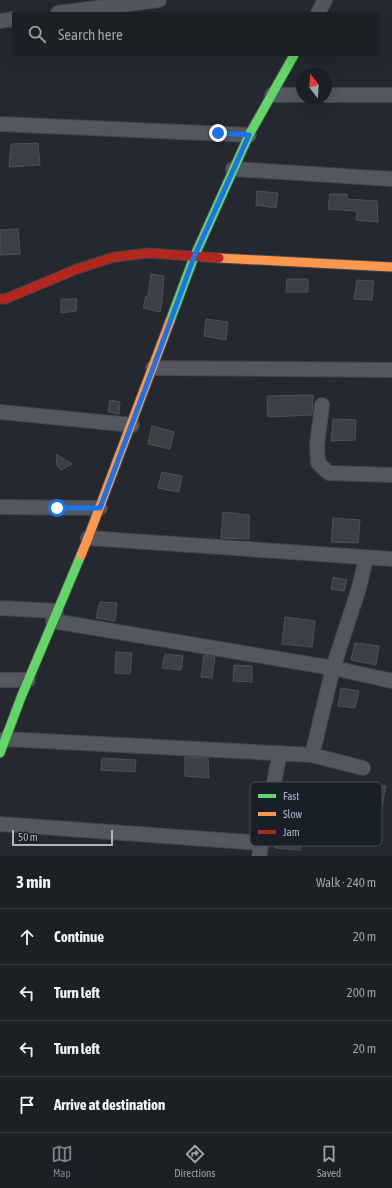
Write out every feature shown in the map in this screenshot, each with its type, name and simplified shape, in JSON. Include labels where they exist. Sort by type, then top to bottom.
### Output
[{"type":"street","points":[[66,12],[159,0]]},
{"type":"street","points":[[319,12],[325,0]]},
{"type":"street","points":[[0,20],[12,19]]},
{"type":"street","points":[[0,753],[4,739],[54,616],[100,508],[194,257],[249,135],[293,56]]},
{"type":"street","points":[[272,94],[296,95]]},
{"type":"street","points":[[332,95],[392,95]]},
{"type":"street","points":[[0,124],[249,135]]},
{"type":"street","points":[[233,169],[392,179]]},
{"type":"street","points":[[0,299],[5,299],[77,269],[114,257],[149,253],[194,257],[392,267]]},
{"type":"street","points":[[153,368],[392,370]]},
{"type":"street","points":[[322,405],[317,445],[318,463],[329,473],[392,476]]},
{"type":"street","points":[[0,412],[132,425]]},
{"type":"street","points":[[0,507],[100,508]]},
{"type":"street","points":[[88,538],[392,559]]},
{"type":"street","points":[[312,755],[333,668],[359,588],[366,558]]},
{"type":"street","points":[[0,608],[54,616],[333,668],[392,681]]},
{"type":"street","points":[[0,680],[28,680]]},
{"type":"street","points":[[4,739],[280,752],[312,755],[363,768]]},
{"type":"street","points":[[274,782],[280,752]]},
{"type":"street","points":[[0,824],[260,853]]},
{"type":"building","points":[[38,143],[40,165],[9,167],[11,144]]},
{"type":"building","points":[[257,191],[278,193],[276,208],[256,205]]},
{"type":"building","points":[[330,194],[347,194],[347,199],[377,201],[378,222],[356,220],[357,211],[328,209]]},
{"type":"building","points":[[18,229],[20,254],[0,255],[0,230]]},
{"type":"building","points":[[151,274],[164,276],[160,312],[143,308],[146,296],[148,296]]},
{"type":"building","points":[[287,279],[308,279],[308,292],[286,292]]},
{"type":"building","points":[[357,280],[374,281],[372,300],[354,299]]},
{"type":"building","points":[[61,299],[77,299],[76,311],[61,313]]},
{"type":"building","points":[[206,319],[228,322],[226,340],[204,336]]},
{"type":"building","points":[[313,395],[312,415],[268,417],[267,396]]},
{"type":"building","points":[[110,400],[120,402],[119,414],[108,412]]},
{"type":"building","points":[[333,419],[356,420],[355,440],[331,441]]},
{"type":"building","points":[[152,426],[174,432],[170,449],[148,444]]},
{"type":"building","points":[[56,454],[72,464],[61,470],[57,466]]},
{"type":"building","points":[[162,472],[182,476],[179,492],[158,488]]},
{"type":"building","points":[[223,512],[249,515],[249,539],[221,538]]},
{"type":"building","points":[[333,518],[360,520],[358,543],[331,542]]},
{"type":"building","points":[[333,577],[347,580],[344,591],[331,589]]},
{"type":"building","points":[[100,602],[117,603],[115,621],[96,618]]},
{"type":"building","points":[[285,617],[315,621],[312,647],[282,644]]},
{"type":"building","points":[[355,643],[379,646],[376,665],[351,660]]},
{"type":"building","points":[[116,652],[132,653],[130,674],[115,673]]},
{"type":"building","points":[[165,654],[183,656],[181,670],[162,668]]},
{"type":"building","points":[[204,655],[215,657],[212,678],[201,677]]},
{"type":"building","points":[[234,665],[252,666],[252,682],[233,681]]},
{"type":"building","points":[[341,688],[359,691],[355,708],[338,706]]},
{"type":"building","points":[[185,757],[208,758],[209,778],[185,776]]},
{"type":"building","points":[[102,758],[136,760],[135,772],[101,770]]},
{"type":"building","points":[[382,786],[386,786],[382,807]]},
{"type":"building","points":[[275,846],[300,846],[300,850],[275,848]]},
{"type":"traffic: fast","points":[[170,321],[194,257],[249,135],[293,56]]},
{"type":"traffic: fast","points":[[0,753],[22,695],[81,555]]},
{"type":"traffic: slow","points":[[219,258],[392,267]]},
{"type":"traffic: slow","points":[[81,555],[170,321]]},
{"type":"traffic: jam","points":[[0,299],[5,299],[77,269],[114,257],[149,253],[219,258]]},
{"type":"route","points":[[57,508],[100,508],[194,257],[249,135],[218,133]]}]
